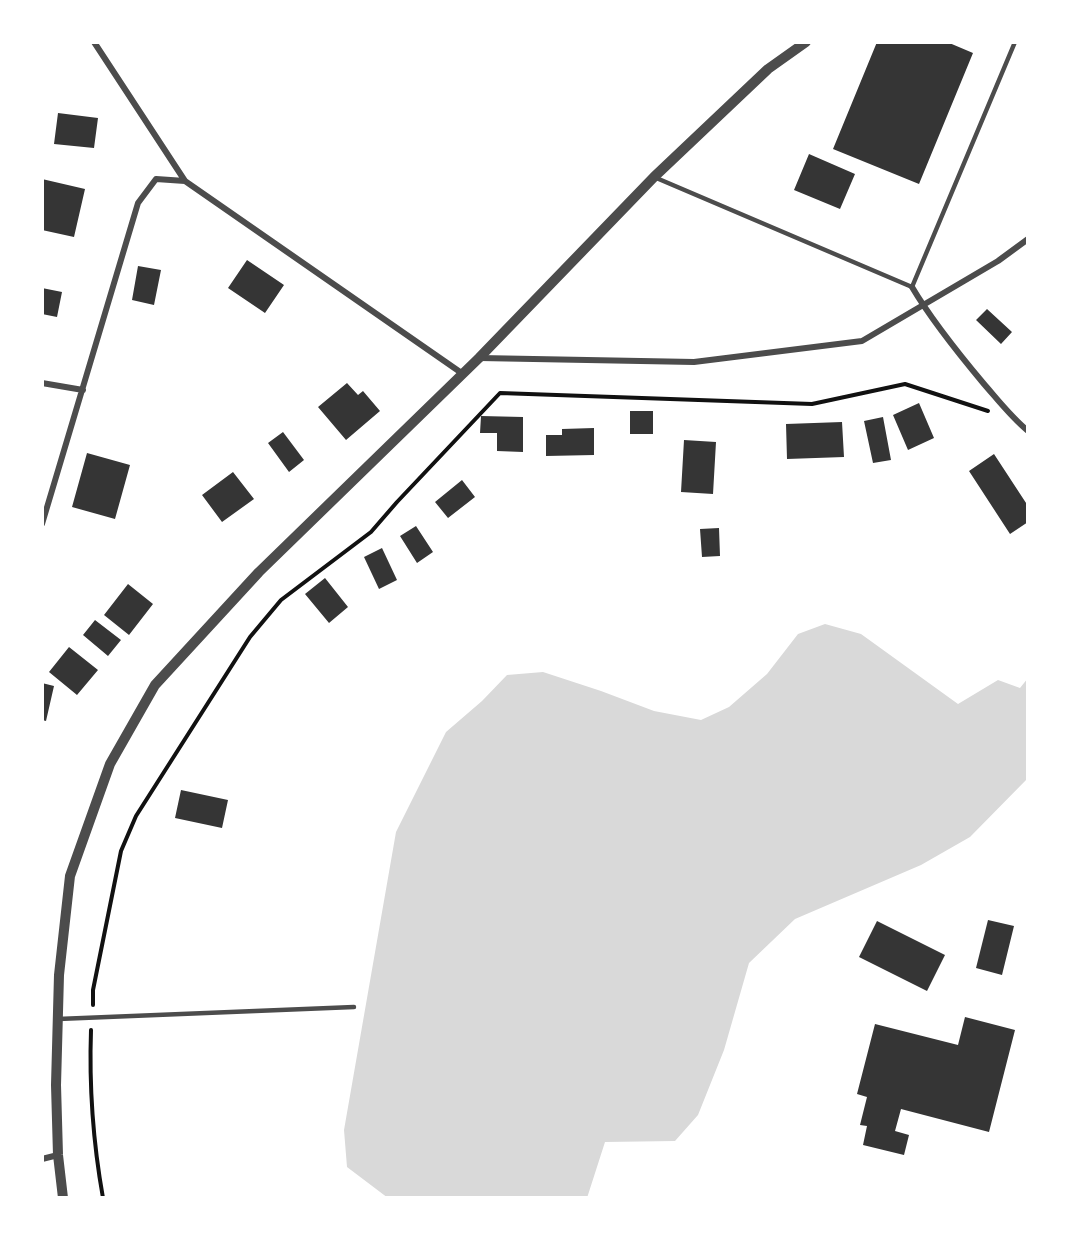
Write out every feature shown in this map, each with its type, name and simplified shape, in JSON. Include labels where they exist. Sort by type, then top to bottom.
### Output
[{"type":"street","points":[[94,42],[185,181],[463,374]]},
{"type":"street","points":[[63,1198],[58,1155],[56,1085],[59,975],[70,876],[110,764],[155,685],[259,572],[480,358],[654,177],[768,69],[807,42]]},
{"type":"street","points":[[42,524],[138,202],[156,179],[185,181]]},
{"type":"street","points":[[480,358],[694,362],[862,341],[998,261],[1028,239]]},
{"type":"street","points":[[912,287],[970,367],[1014,420],[1028,431]]},
{"type":"street","points":[[42,383],[83,390]]},
{"type":"street","points":[[42,1159],[58,1155]]},
{"type":"lane","points":[[654,177],[912,287],[1015,42]]},
{"type":"lane","points":[[58,1019],[354,1007]]},
{"type":"path","points":[[103,1198],[95,1150],[90,1077],[93,990],[122,851],[136,816],[250,637],[281,600],[372,532],[500,393],[812,404],[905,384],[1014,420]]},
{"type":"shaded area","points":[[825,624],[861,634],[958,704],[998,680],[1020,688],[1028,678],[1028,778],[970,837],[921,865],[795,919],[749,963],[724,1050],[698,1115],[675,1141],[605,1142],[587,1198],[388,1198],[347,1167],[344,1130],[396,832],[446,732],[482,701],[507,675],[543,672],[654,711],[701,720],[729,707],[767,674],[798,634]]},
{"type":"building","points":[[877,42],[947,42],[973,53],[919,184],[833,149]]},
{"type":"building","points":[[58,113],[98,118],[94,148],[54,144]]},
{"type":"building","points":[[809,154],[855,174],[840,209],[794,190]]},
{"type":"building","points":[[42,179],[85,189],[74,237],[42,230]]},
{"type":"building","points":[[247,260],[284,285],[265,313],[228,288]]},
{"type":"building","points":[[138,266],[161,270],[154,305],[132,300]]},
{"type":"building","points":[[42,288],[62,292],[57,317],[42,314]]},
{"type":"building","points":[[987,309],[1012,332],[1001,344],[976,320]]},
{"type":"building","points":[[347,383],[358,395],[363,391],[380,411],[346,440],[318,407]]},
{"type":"building","points":[[919,403],[934,438],[908,450],[893,415]]},
{"type":"building","points":[[630,411],[653,411],[653,434],[630,434]]},
{"type":"building","points":[[481,416],[523,417],[523,452],[497,451],[497,433],[480,433]]},
{"type":"building","points":[[883,417],[891,460],[873,463],[864,421]]},
{"type":"building","points":[[842,422],[844,457],[787,459],[786,424]]},
{"type":"building","points":[[594,428],[594,455],[546,456],[546,435],[562,435],[562,429]]},
{"type":"building","points":[[283,432],[304,460],[289,472],[268,443]]},
{"type":"building","points":[[684,440],[716,442],[713,494],[681,492]]},
{"type":"building","points":[[87,453],[130,465],[115,519],[72,507]]},
{"type":"building","points":[[994,454],[1028,506],[1028,522],[1010,534],[969,471]]},
{"type":"building","points":[[233,472],[254,499],[222,522],[202,495]]},
{"type":"building","points":[[462,480],[475,497],[448,518],[435,502]]},
{"type":"building","points":[[416,526],[433,552],[417,563],[400,536]]},
{"type":"building","points":[[719,528],[720,556],[702,557],[700,529]]},
{"type":"building","points":[[382,548],[397,580],[379,589],[364,557]]},
{"type":"building","points":[[325,578],[348,607],[329,623],[305,594]]},
{"type":"building","points":[[128,584],[153,604],[129,635],[104,615]]},
{"type":"building","points":[[95,620],[121,640],[108,656],[83,635]]},
{"type":"building","points":[[69,647],[98,670],[77,695],[49,672]]},
{"type":"building","points":[[42,683],[54,686],[46,721],[42,720]]},
{"type":"building","points":[[181,790],[228,800],[222,828],[175,818]]},
{"type":"building","points":[[988,920],[1014,926],[1002,975],[976,968]]},
{"type":"building","points":[[877,921],[945,955],[927,991],[859,957]]},
{"type":"building","points":[[965,1017],[1015,1030],[989,1132],[901,1109],[895,1131],[909,1135],[904,1155],[863,1145],[867,1126],[860,1125],[867,1097],[857,1094],[875,1024],[958,1045]]}]
